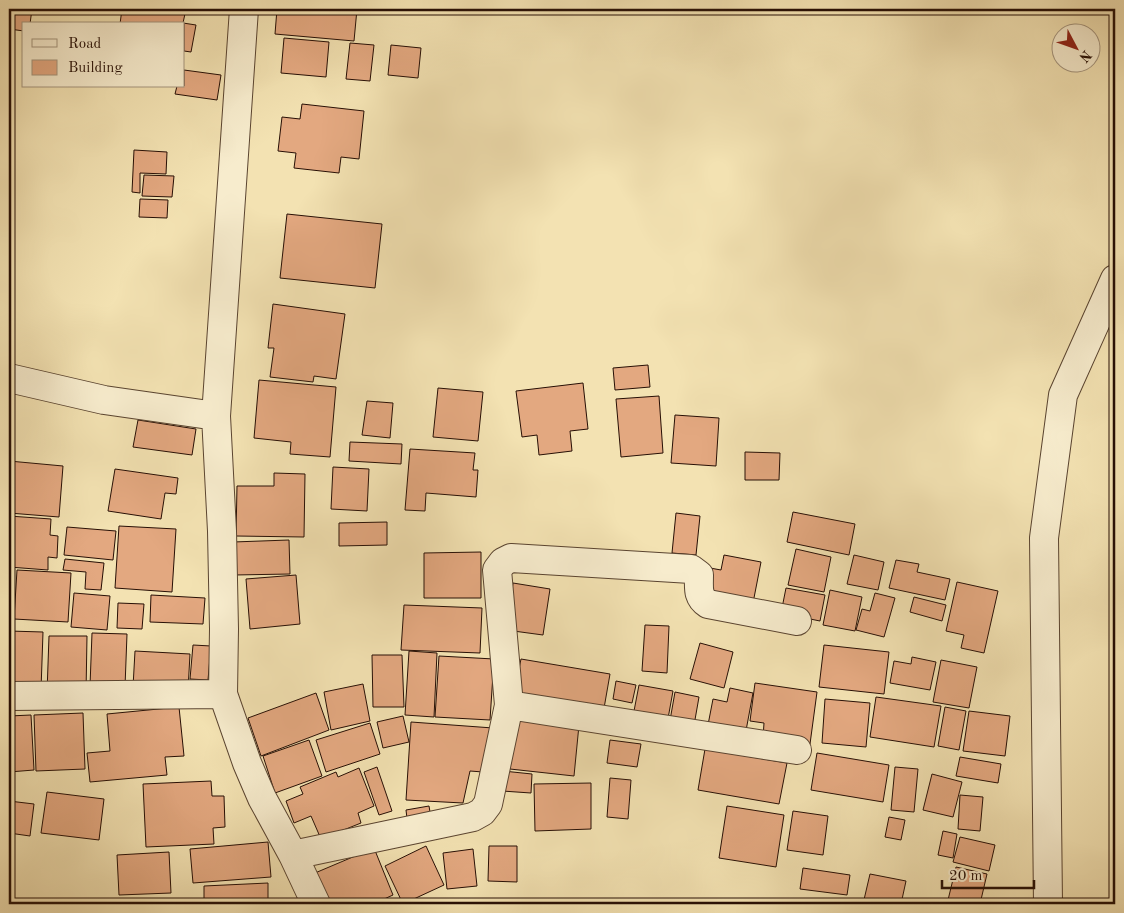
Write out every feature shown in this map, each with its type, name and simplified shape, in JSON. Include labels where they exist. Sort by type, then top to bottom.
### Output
[{"type":"street","points":[[244,9],[216,416],[223,540],[224,629],[222,694],[262,798],[316,904]]},
{"type":"street","points":[[1048,904],[1044,538],[1063,395],[1115,278]]},
{"type":"street","points":[[9,378],[104,400],[216,416]]},
{"type":"street","points":[[292,855],[473,818],[482,812],[488,804],[509,705],[497,570],[503,562],[511,558],[691,569],[699,576],[700,596],[708,604],[796,621]]},
{"type":"street","points":[[9,696],[222,694]]},
{"type":"street","points":[[509,705],[797,750]]},
{"type":"building","points":[[9,9],[32,9],[30,22],[22,22],[22,31],[9,29],[11,11]]},
{"type":"building","points":[[122,9],[186,9],[183,22],[120,22]]},
{"type":"building","points":[[277,9],[357,9],[354,41],[275,34]]},
{"type":"building","points":[[185,23],[196,25],[191,52],[185,51]]},
{"type":"building","points":[[284,38],[329,42],[326,77],[281,73]]},
{"type":"building","points":[[350,43],[374,45],[370,81],[346,79]]},
{"type":"building","points":[[391,45],[421,48],[418,78],[388,75]]},
{"type":"building","points":[[185,70],[221,75],[217,100],[175,94],[176,88],[185,88]]},
{"type":"building","points":[[302,104],[364,111],[359,159],[341,157],[339,173],[294,168],[296,153],[278,151],[282,117],[300,119]]},
{"type":"building","points":[[134,150],[167,152],[166,174],[140,173],[140,193],[132,192]]},
{"type":"building","points":[[144,175],[174,176],[172,197],[142,196]]},
{"type":"building","points":[[140,199],[168,200],[167,218],[139,217]]},
{"type":"building","points":[[287,214],[382,224],[375,288],[280,278]]},
{"type":"building","points":[[273,304],[345,314],[336,379],[314,376],[313,382],[270,377],[274,348],[268,348]]},
{"type":"building","points":[[648,365],[650,387],[615,390],[613,368]]},
{"type":"building","points":[[259,380],[336,387],[330,457],[290,454],[291,442],[254,438]]},
{"type":"building","points":[[583,383],[588,429],[570,431],[572,451],[539,455],[537,435],[522,437],[516,391]]},
{"type":"building","points":[[438,388],[483,392],[478,441],[433,437]]},
{"type":"building","points":[[659,396],[663,453],[621,457],[616,399]]},
{"type":"building","points":[[367,401],[393,403],[390,438],[362,435]]},
{"type":"building","points":[[675,415],[719,418],[716,466],[671,463]]},
{"type":"building","points":[[138,420],[196,429],[192,455],[133,447]]},
{"type":"building","points":[[350,442],[402,444],[401,464],[349,461]]},
{"type":"building","points":[[410,449],[475,453],[473,470],[478,470],[476,497],[426,493],[425,511],[405,510]]},
{"type":"building","points":[[745,452],[780,453],[779,480],[745,480]]},
{"type":"building","points":[[9,461],[63,466],[59,517],[9,513]]},
{"type":"building","points":[[333,467],[369,469],[367,511],[331,509]]},
{"type":"building","points":[[115,469],[178,478],[176,494],[165,493],[161,519],[108,511]]},
{"type":"building","points":[[274,473],[305,474],[304,537],[236,536],[237,486],[274,486]]},
{"type":"building","points":[[793,512],[855,524],[849,555],[787,542]]},
{"type":"building","points":[[676,513],[700,516],[696,555],[672,553]]},
{"type":"building","points":[[9,516],[51,519],[50,535],[58,536],[57,558],[48,557],[48,570],[9,567]]},
{"type":"building","points":[[387,522],[387,545],[339,546],[339,523]]},
{"type":"building","points":[[119,526],[176,529],[172,592],[115,588]]},
{"type":"building","points":[[67,527],[116,531],[113,560],[64,555]]},
{"type":"building","points":[[289,540],[290,574],[234,575],[233,542]]},
{"type":"building","points":[[796,549],[831,557],[824,592],[788,585]]},
{"type":"building","points":[[481,552],[481,598],[424,598],[424,553]]},
{"type":"building","points":[[724,555],[761,562],[753,603],[705,593],[710,568],[721,570]]},
{"type":"building","points":[[854,555],[884,562],[878,590],[847,584]]},
{"type":"building","points":[[65,559],[104,563],[101,590],[85,589],[86,572],[63,570]]},
{"type":"building","points":[[896,560],[919,564],[917,572],[950,579],[945,600],[889,588]]},
{"type":"building","points":[[17,570],[71,573],[68,622],[14,619]]},
{"type":"building","points":[[296,575],[300,624],[250,629],[246,579]]},
{"type":"building","points":[[957,582],[998,591],[984,653],[961,648],[964,635],[946,631]]},
{"type":"building","points":[[513,583],[550,589],[543,635],[506,630]]},
{"type":"building","points":[[786,588],[825,595],[820,621],[781,613]]},
{"type":"building","points":[[830,590],[862,597],[855,631],[823,625]]},
{"type":"building","points":[[74,593],[110,596],[107,630],[71,627]]},
{"type":"building","points":[[875,593],[895,598],[884,637],[856,630],[862,609],[870,611]]},
{"type":"building","points":[[151,595],[205,598],[203,624],[150,622]]},
{"type":"building","points":[[914,597],[946,605],[942,621],[910,612]]},
{"type":"building","points":[[118,603],[144,604],[142,629],[117,628]]},
{"type":"building","points":[[404,605],[482,608],[480,653],[401,650]]},
{"type":"building","points":[[645,625],[669,626],[667,673],[642,671]]},
{"type":"building","points":[[9,631],[43,632],[41,690],[9,690]]},
{"type":"building","points":[[92,633],[127,634],[125,687],[90,686]]},
{"type":"building","points":[[49,636],[87,636],[86,693],[47,693]]},
{"type":"building","points":[[700,643],[733,652],[724,688],[690,679]]},
{"type":"building","points":[[193,645],[211,646],[208,680],[190,679]]},
{"type":"building","points":[[824,645],[889,652],[884,694],[819,687]]},
{"type":"building","points":[[135,651],[190,654],[188,690],[133,687]]},
{"type":"building","points":[[409,651],[437,653],[434,717],[405,715]]},
{"type":"building","points":[[372,655],[402,655],[404,707],[373,707]]},
{"type":"building","points":[[439,656],[494,659],[490,720],[435,717]]},
{"type":"building","points":[[912,657],[936,662],[930,690],[890,683],[894,661],[911,664]]},
{"type":"building","points":[[521,659],[610,674],[603,714],[513,699]]},
{"type":"building","points":[[941,660],[977,667],[969,708],[933,702]]},
{"type":"building","points":[[616,681],[636,685],[632,703],[613,699]]},
{"type":"building","points":[[755,683],[817,692],[810,744],[763,738],[764,723],[750,721]]},
{"type":"building","points":[[363,684],[370,721],[331,730],[324,692]]},
{"type":"building","points":[[639,685],[673,691],[667,724],[634,711]]},
{"type":"building","points":[[730,688],[753,693],[745,736],[707,730],[713,699],[727,702]]},
{"type":"building","points":[[675,692],[699,697],[693,731],[669,726]]},
{"type":"building","points":[[316,693],[329,730],[261,756],[248,718]]},
{"type":"building","points":[[876,697],[941,706],[934,747],[870,737]]},
{"type":"building","points":[[825,699],[870,703],[866,747],[822,743]]},
{"type":"building","points":[[179,707],[184,756],[165,757],[167,775],[90,782],[87,753],[110,751],[107,714]]},
{"type":"building","points":[[945,707],[966,711],[959,750],[938,746]]},
{"type":"building","points":[[969,711],[1010,716],[1005,756],[963,751]]},
{"type":"building","points":[[517,712],[579,725],[574,776],[510,769]]},
{"type":"building","points":[[83,713],[85,769],[36,771],[34,715]]},
{"type":"building","points":[[31,715],[34,770],[9,772],[9,716]]},
{"type":"building","points":[[403,716],[409,742],[383,748],[377,722]]},
{"type":"building","points":[[411,722],[493,728],[483,772],[470,771],[463,803],[406,800]]},
{"type":"building","points":[[370,723],[380,754],[326,772],[316,740]]},
{"type":"building","points":[[309,740],[322,776],[275,793],[263,756]]},
{"type":"building","points":[[610,740],[641,744],[637,767],[607,763]]},
{"type":"building","points":[[705,749],[787,763],[779,804],[698,790]]},
{"type":"building","points":[[817,753],[889,765],[883,802],[811,790]]},
{"type":"building","points":[[960,757],[1001,764],[998,783],[956,776]]},
{"type":"building","points":[[377,767],[392,811],[379,815],[364,772]]},
{"type":"building","points":[[895,767],[918,769],[914,812],[891,810]]},
{"type":"building","points":[[359,768],[374,806],[358,813],[361,823],[321,839],[311,816],[294,823],[286,801],[303,794],[300,787],[336,772],[338,777]]},
{"type":"building","points":[[503,771],[532,774],[531,793],[502,791]]},
{"type":"building","points":[[932,774],[962,782],[953,817],[923,810]]},
{"type":"building","points":[[610,778],[631,780],[628,819],[607,817]]},
{"type":"building","points":[[211,781],[212,796],[224,796],[225,827],[213,828],[214,844],[146,847],[143,784]]},
{"type":"building","points":[[591,783],[591,829],[535,831],[534,784]]},
{"type":"building","points":[[47,792],[104,799],[99,840],[41,833]]},
{"type":"building","points":[[960,795],[983,797],[980,831],[958,829]]},
{"type":"building","points":[[9,801],[34,804],[30,836],[9,833]]},
{"type":"building","points":[[429,806],[432,824],[408,827],[406,810]]},
{"type":"building","points":[[727,806],[784,815],[776,867],[719,858]]},
{"type":"building","points":[[793,811],[828,816],[823,855],[787,850]]},
{"type":"building","points":[[889,817],[905,820],[901,840],[885,837]]},
{"type":"building","points":[[943,831],[957,834],[953,858],[938,855]]},
{"type":"building","points":[[960,837],[995,845],[989,871],[953,862]]},
{"type":"building","points":[[268,842],[271,877],[193,883],[190,849]]},
{"type":"building","points":[[426,846],[444,885],[403,904],[385,866]]},
{"type":"building","points":[[489,846],[517,846],[517,882],[488,881]]},
{"type":"building","points":[[374,848],[393,895],[373,904],[329,904],[315,873]]},
{"type":"building","points":[[473,849],[477,886],[447,889],[443,853]]},
{"type":"building","points":[[169,852],[171,893],[119,895],[117,855]]},
{"type":"building","points":[[956,867],[987,874],[980,904],[966,904],[948,900]]},
{"type":"building","points":[[803,868],[850,875],[847,895],[800,889]]},
{"type":"building","points":[[870,874],[906,881],[901,904],[863,904]]},
{"type":"building","points":[[268,883],[268,904],[204,904],[204,886]]}]
